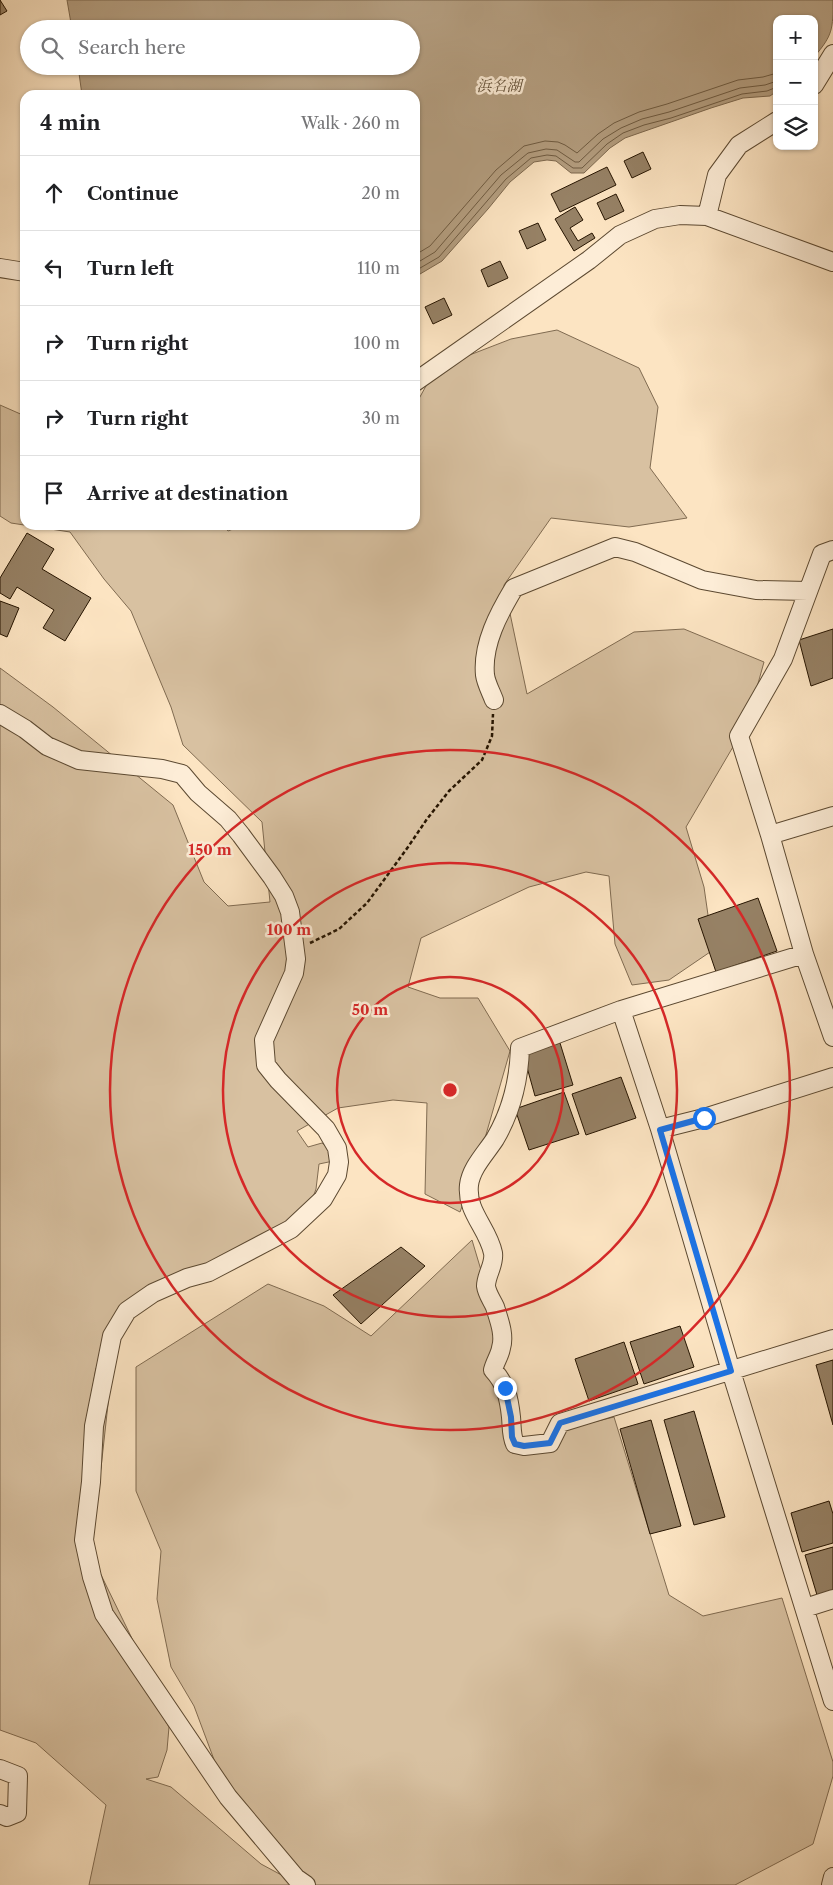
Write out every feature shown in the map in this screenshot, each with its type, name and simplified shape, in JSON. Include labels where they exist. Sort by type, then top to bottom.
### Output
[{"type":"street","points":[[818,78],[833,54]]},
{"type":"street","points":[[707,216],[717,175],[740,145],[773,124]]},
{"type":"street","points":[[420,378],[589,260],[620,235],[655,219],[680,215],[707,216],[833,262]]},
{"type":"street","points":[[0,268],[20,271]]},
{"type":"street","points":[[494,700],[485,676],[486,646],[507,599],[514,588],[615,547],[634,552],[702,580],[756,590],[808,591]]},
{"type":"street","points":[[833,550],[822,554],[783,659],[739,736],[804,954],[833,1037]]},
{"type":"street","points":[[0,714],[25,729],[47,746],[79,760],[162,769],[182,774],[198,793],[228,819],[272,877],[284,896],[290,912],[296,959],[294,973],[264,1040],[266,1065],[278,1080],[326,1129],[338,1148],[337,1176],[322,1199],[291,1229],[209,1272],[187,1278],[154,1293],[127,1311],[112,1336],[94,1426],[91,1482],[84,1540],[92,1577],[104,1614],[228,1797],[296,1878],[306,1885]]},
{"type":"street","points":[[770,835],[833,816]]},
{"type":"street","points":[[804,954],[621,1010],[520,1048],[519,1072],[515,1094],[502,1126],[474,1171],[469,1184],[469,1197],[472,1209],[484,1230],[493,1253],[491,1269],[486,1280],[486,1289],[494,1306],[502,1334],[501,1349],[493,1370],[503,1381],[511,1417],[512,1437],[515,1444],[524,1446],[550,1443],[560,1423],[833,1339]]},
{"type":"street","points":[[621,1010],[660,1130],[731,1371],[833,1701]]},
{"type":"street","points":[[660,1130],[833,1077]]},
{"type":"street","points":[[805,1608],[833,1599]]},
{"type":"street","points":[[0,1768],[18,1776],[17,1813],[7,1817],[0,1814]]},
{"type":"street","points":[[831,1885],[833,1877]]},
{"type":"path","points":[[295,948],[321,939],[339,929],[367,902],[449,791],[482,760],[492,736],[494,700]]},
{"type":"shaded area","points":[[557,330],[639,368],[658,407],[650,468],[687,518],[629,527],[551,518],[504,585],[527,694],[634,632],[684,629],[764,662],[747,723],[686,827],[704,887],[713,950],[669,980],[632,985],[615,944],[609,876],[586,872],[529,887],[421,938],[408,987],[440,998],[478,998],[510,1051],[479,1159],[460,1212],[425,1194],[427,1103],[393,1100],[338,1108],[297,1131],[308,1147],[322,1143],[343,1159],[319,1164],[316,1189],[309,1208],[279,1231],[148,1290],[106,1361],[96,1368],[92,1391],[110,1386],[101,1468],[84,1540],[162,1700],[154,1702],[169,1727],[167,1750],[158,1777],[146,1779],[171,1787],[261,1864],[300,1885],[89,1885],[106,1805],[36,1743],[0,1730],[0,668],[53,707],[173,805],[204,882],[228,906],[270,902],[262,822],[183,745],[171,707],[131,611],[104,579],[70,532],[57,530],[420,530],[420,397],[436,368],[511,339]]},
{"type":"shaded area","points":[[0,405],[20,414],[20,524],[11,523],[0,516]]},
{"type":"shaded area","points":[[472,1240],[498,1327],[492,1349],[512,1453],[551,1451],[565,1429],[614,1417],[669,1595],[703,1616],[782,1598],[833,1762],[833,1776],[813,1844],[735,1885],[309,1885],[228,1797],[194,1706],[171,1667],[157,1599],[161,1551],[136,1491],[136,1367],[268,1284],[324,1306],[371,1336]]},
{"type":"water","name":"浜名湖","points":[[67,0],[833,0],[831,31],[818,52],[818,15],[773,15],[773,94],[770,96],[743,98],[625,138],[610,148],[584,173],[571,173],[556,161],[534,162],[510,182],[442,261],[420,274],[420,90],[81,90],[79,75],[420,75],[420,20],[70,20]]},
{"type":"building","points":[[0,0],[7,11],[0,15]]},
{"type":"building","points":[[643,152],[651,169],[632,178],[624,161]]},
{"type":"building","points":[[607,167],[616,185],[560,212],[551,194]]},
{"type":"building","points":[[616,194],[624,211],[605,220],[597,203]]},
{"type":"building","points":[[575,207],[583,220],[570,228],[578,241],[592,233],[595,238],[574,251],[555,219]]},
{"type":"building","points":[[538,223],[546,240],[527,249],[519,231]]},
{"type":"building","points":[[500,261],[508,278],[488,287],[481,270]]},
{"type":"building","points":[[444,298],[452,315],[433,324],[425,307]]},
{"type":"building","points":[[27,533],[54,549],[42,569],[91,598],[65,641],[43,628],[54,610],[17,587],[10,599],[0,593],[0,578]]},
{"type":"building","points":[[0,601],[19,608],[7,637],[0,634]]},
{"type":"building","points":[[833,629],[833,678],[811,686],[799,640]]},
{"type":"building","points":[[758,898],[777,951],[716,972],[698,919]]},
{"type":"building","points":[[560,1043],[573,1085],[535,1096],[523,1053]]},
{"type":"building","points":[[621,1077],[636,1118],[586,1135],[572,1094]]},
{"type":"building","points":[[564,1092],[579,1134],[529,1150],[515,1109]]},
{"type":"building","points":[[401,1247],[425,1266],[361,1324],[333,1295]]},
{"type":"building","points":[[680,1326],[694,1367],[644,1384],[630,1342]]},
{"type":"building","points":[[624,1342],[638,1384],[589,1401],[575,1359]]},
{"type":"building","points":[[833,1360],[833,1425],[816,1365]]},
{"type":"building","points":[[694,1411],[725,1517],[694,1525],[664,1420]]},
{"type":"building","points":[[651,1420],[681,1526],[650,1534],[620,1429]]},
{"type":"building","points":[[829,1501],[833,1514],[833,1543],[802,1552],[791,1513]]},
{"type":"building","points":[[833,1547],[833,1590],[817,1595],[805,1555]]},
{"type":"route","points":[[505,1388],[511,1417],[512,1437],[515,1444],[524,1446],[550,1443],[560,1423],[731,1371],[660,1130],[704,1118]]}]
